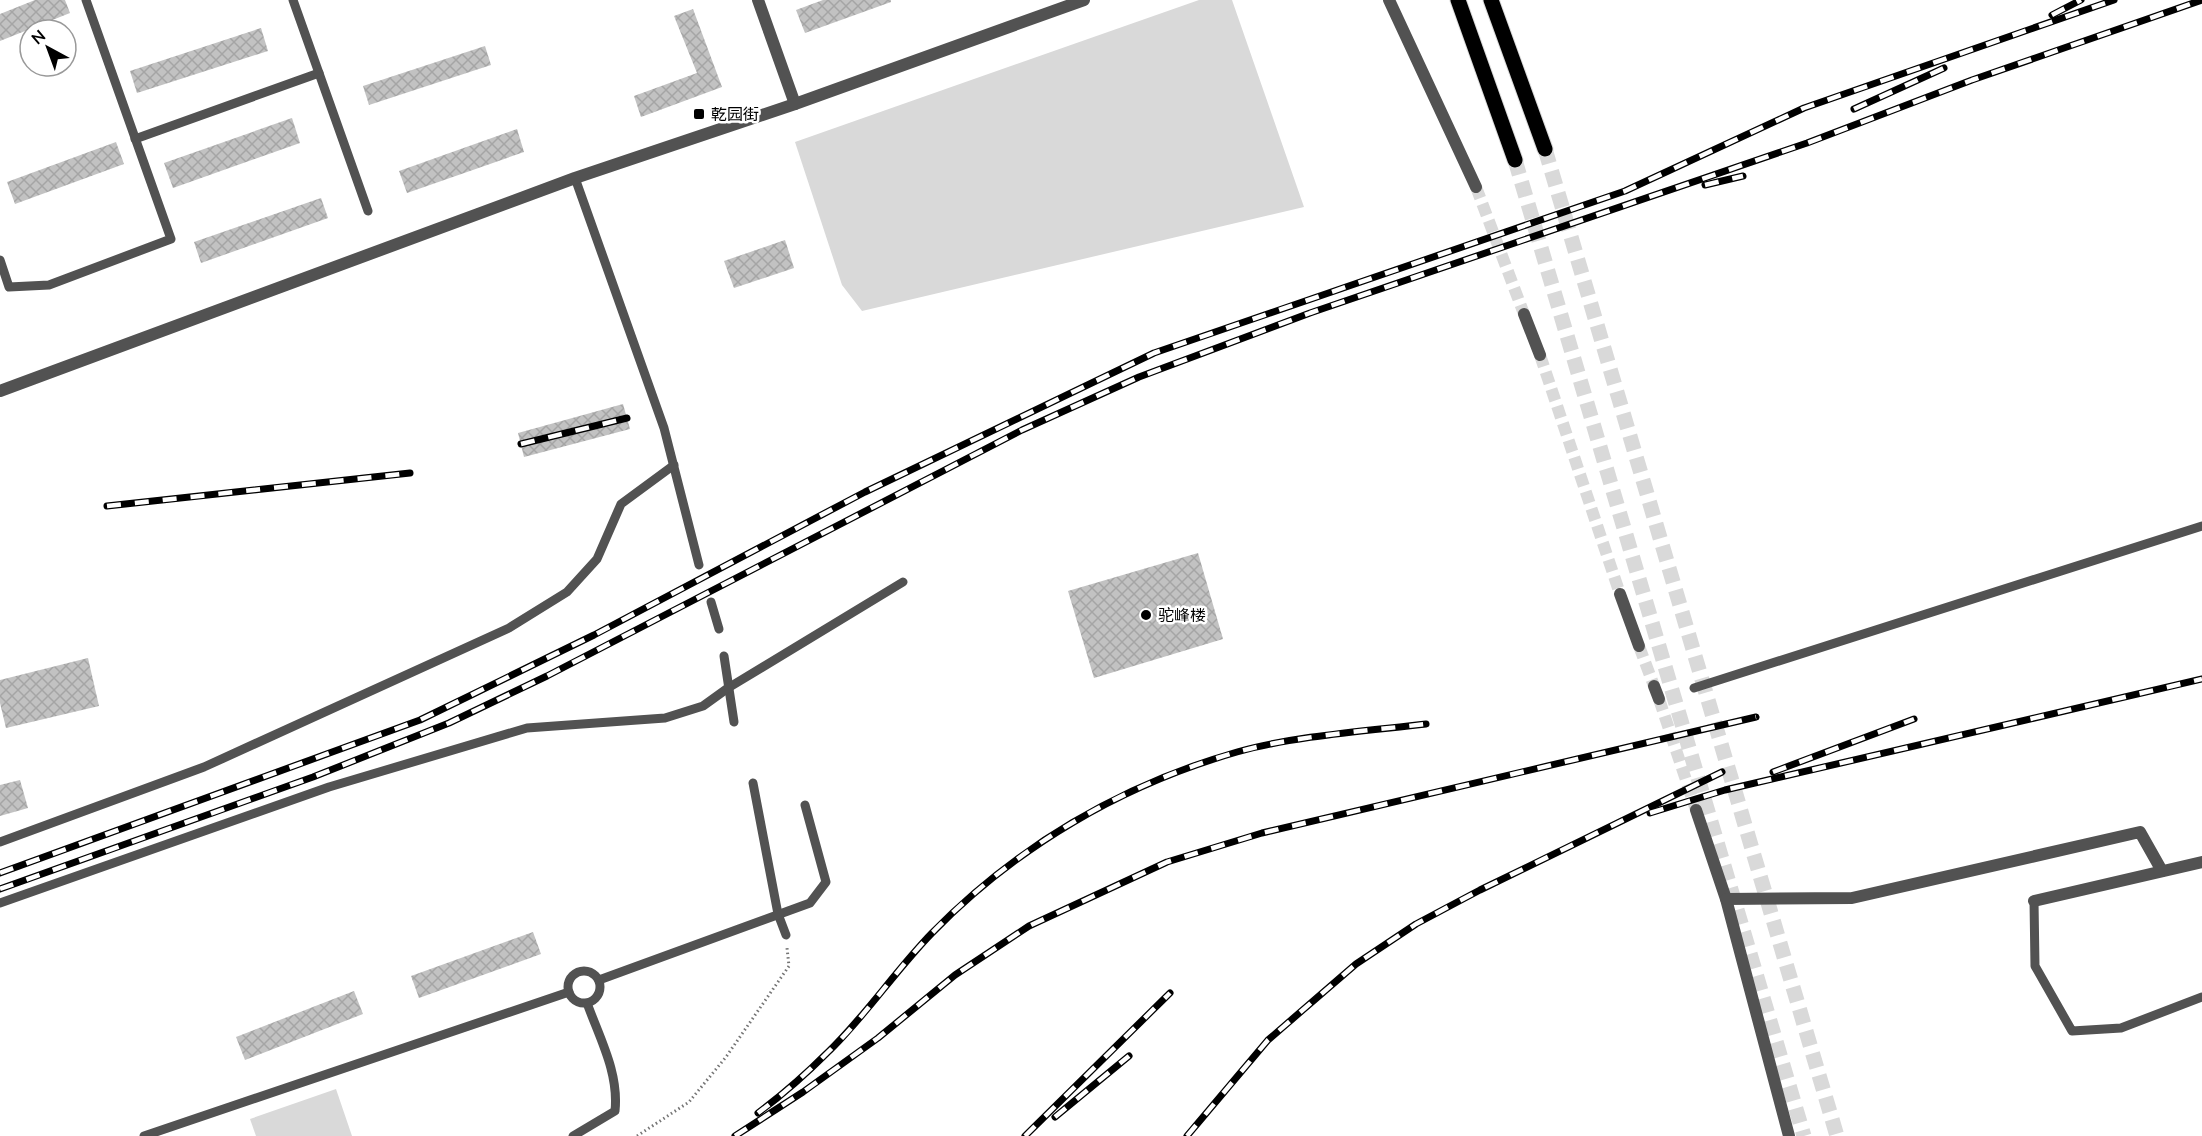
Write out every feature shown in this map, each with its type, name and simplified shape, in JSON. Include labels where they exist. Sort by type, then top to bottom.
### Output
[{"type":"main road","points":[[1458,0],[1515,160]]},
{"type":"main road","points":[[1491,0],[1545,149]]},
{"type":"street","points":[[758,0],[795,104]]},
{"type":"street","points":[[0,391],[575,178],[795,104],[1084,0]]},
{"type":"street","points":[[1389,0],[1476,187]]},
{"type":"street","points":[[1524,314],[1540,355]]},
{"type":"street","points":[[1620,594],[1639,646]]},
{"type":"street","points":[[1654,686],[1659,699]]},
{"type":"street","points":[[1696,810],[1726,899],[1789,1136]]},
{"type":"street","points":[[1726,899],[1852,898],[2140,832],[2162,871]]},
{"type":"street","points":[[2034,901],[2202,862]]},
{"type":"lane","points":[[0,260],[9,287],[49,285],[171,239],[86,0]]},
{"type":"lane","points":[[293,0],[368,211]]},
{"type":"lane","points":[[135,139],[319,73]]},
{"type":"lane","points":[[575,178],[664,428],[699,565]]},
{"type":"lane","points":[[0,842],[204,767],[509,628],[567,592],[597,560],[621,504],[674,465]]},
{"type":"lane","points":[[1694,688],[2202,526]]},
{"type":"lane","points":[[0,903],[329,788],[527,728],[666,718],[703,706],[903,582]]},
{"type":"lane","points":[[711,602],[719,629]]},
{"type":"lane","points":[[724,657],[734,722]]},
{"type":"lane","points":[[753,783],[778,914],[786,935]]},
{"type":"lane","points":[[599,981],[810,903],[826,882],[805,805]]},
{"type":"lane","points":[[2034,901],[2035,966],[2072,1031],[2121,1028],[2202,997]]},
{"type":"lane","points":[[586,971],[599,981],[597,998],[587,1003],[571,997],[568,986],[577,972],[586,971]]},
{"type":"lane","points":[[144,1136],[569,992]]},
{"type":"lane","points":[[573,1136],[615,1111],[617,1090],[612,1068],[587,1003]]},
{"type":"path","points":[[637,1136],[689,1102],[726,1057],[789,966],[786,935]]},
{"type":"shaded area","points":[[1199,0],[1232,0],[1304,207],[862,311],[842,285],[795,142]]},
{"type":"shaded area","points":[[336,1089],[352,1136],[256,1136],[250,1119]]},
{"type":"building","points":[[35,0],[65,0],[70,13],[58,18],[18,18],[18,34],[0,41],[0,14]]},
{"type":"building","points":[[823,0],[891,0],[891,2],[805,33],[796,10]]},
{"type":"building","points":[[693,9],[722,87],[641,117],[634,96],[697,73],[674,16]]},
{"type":"building","points":[[261,28],[268,51],[137,93],[130,71]]},
{"type":"building","points":[[485,46],[491,65],[369,105],[363,86]]},
{"type":"building","points":[[292,118],[300,143],[173,188],[164,163]]},
{"type":"building","points":[[517,129],[524,152],[407,193],[399,171]]},
{"type":"building","points":[[116,142],[124,164],[15,204],[7,182]]},
{"type":"building","points":[[321,198],[328,218],[201,263],[194,242]]},
{"type":"building","points":[[785,240],[794,268],[734,288],[724,261]]},
{"type":"building","points":[[623,404],[630,429],[524,457],[518,433]]},
{"type":"building","name":"驼峰楼","points":[[1198,553],[1223,639],[1094,678],[1068,591]]},
{"type":"building","points":[[88,658],[99,706],[6,728],[0,703],[0,680]]},
{"type":"building","points":[[20,780],[28,808],[0,816],[0,785]]},
{"type":"building","points":[[533,932],[541,954],[419,998],[411,976]]},
{"type":"building","points":[[354,991],[363,1014],[245,1060],[236,1037]]},
{"type":"tunnel","points":[[1545,149],[1837,1136]]},
{"type":"tunnel","points":[[1515,160],[1804,1136]]},
{"type":"tunnel","points":[[1476,187],[1524,314]]},
{"type":"tunnel","points":[[1540,355],[1620,594]]},
{"type":"tunnel","points":[[1639,646],[1654,686]]},
{"type":"tunnel","points":[[1659,699],[1696,810]]},
{"type":"railway","points":[[2052,15],[2081,0]]},
{"type":"railway","points":[[0,873],[420,720],[594,635],[865,492],[1154,353],[1625,191],[1804,108],[2114,0]]},
{"type":"railway","points":[[0,889],[313,777],[449,723],[547,676],[1022,430],[1139,377],[1310,313],[1807,143],[1972,80],[2202,0]]},
{"type":"railway","points":[[1854,109],[1944,68]]},
{"type":"railway","points":[[1705,185],[1743,176]]},
{"type":"railway","points":[[521,444],[627,418]]},
{"type":"railway","points":[[107,506],[410,473]]},
{"type":"railway","points":[[1650,813],[1725,790],[2202,679]]},
{"type":"railway","points":[[735,1136],[803,1092],[878,1038],[955,975],[1029,926],[1167,862],[1262,833],[1756,717]]},
{"type":"railway","points":[[1773,772],[1914,719]]},
{"type":"railway","points":[[758,1113],[841,1039],[918,948],[964,902],[999,873],[1073,823],[1152,782],[1237,752],[1306,738],[1426,724]]},
{"type":"railway","points":[[1187,1136],[1268,1040],[1356,964],[1416,924],[1480,890],[1722,772]]},
{"type":"railway","points":[[1025,1136],[1170,993]]},
{"type":"railway","points":[[1055,1117],[1129,1056]]},
{"type":"place","name":"乾园街","points":[[699,114]]},
{"type":"place","name":"驼峰楼","points":[[1146,615]]}]
